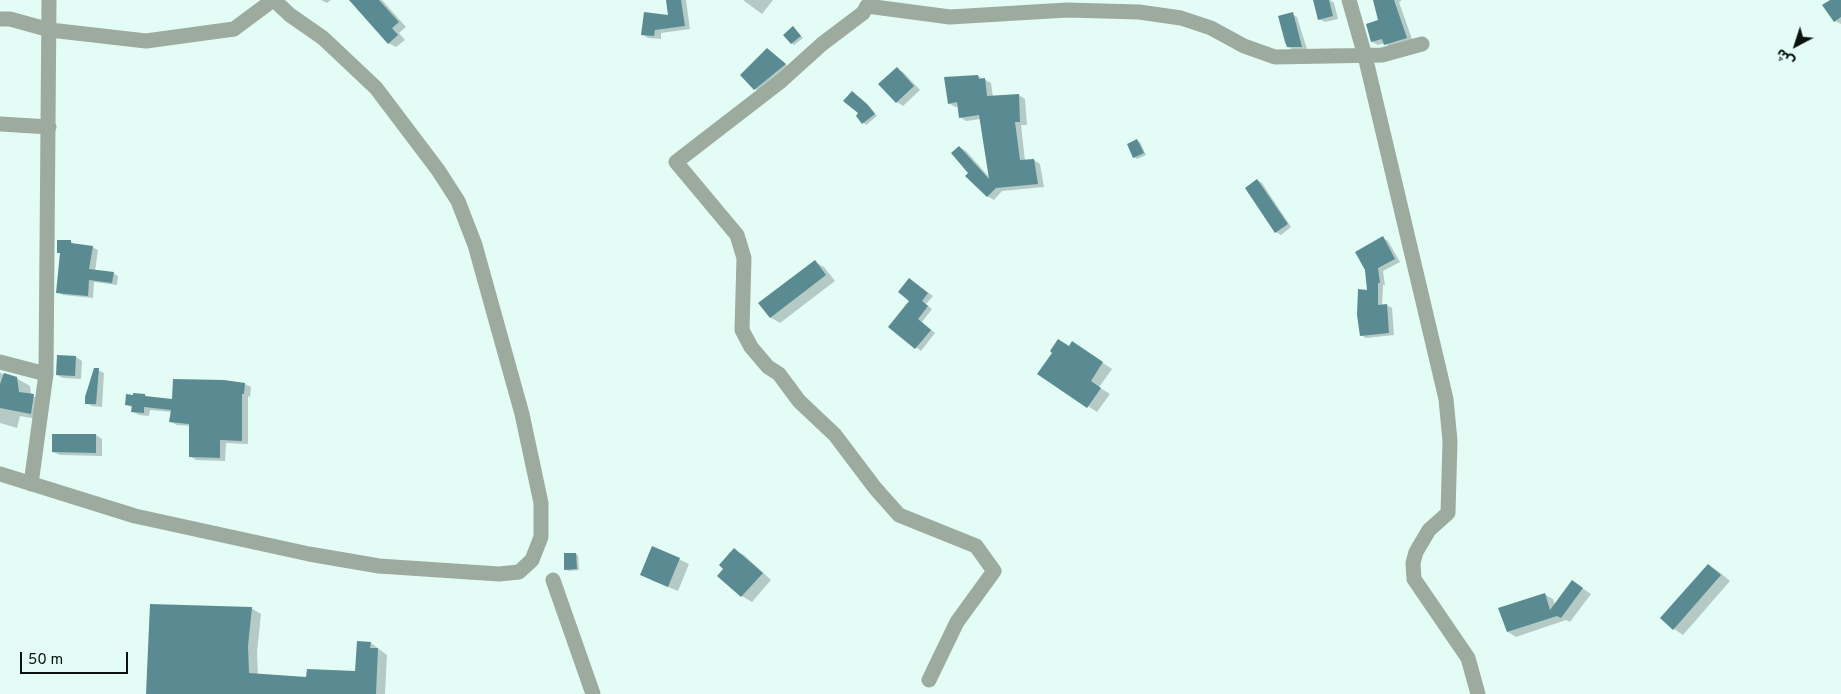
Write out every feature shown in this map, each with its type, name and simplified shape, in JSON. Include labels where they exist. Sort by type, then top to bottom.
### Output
[{"type":"street","points":[[31,484],[46,374],[49,0]]},
{"type":"street","points":[[0,19],[10,19],[50,30],[146,40],[234,29],[273,0],[290,15],[323,38],[376,88],[438,170],[458,201],[475,245],[522,414],[541,503],[541,537],[532,560],[520,572],[499,574],[379,566],[309,554],[135,516],[0,474]]},
{"type":"street","points":[[1349,0],[1365,56],[1446,399],[1450,441],[1448,513],[1429,530],[1416,552],[1413,562],[1414,579],[1468,658],[1478,694]]},
{"type":"street","points":[[930,680],[957,622],[994,571],[976,546],[899,515],[875,488],[835,435],[799,400],[779,374],[768,367],[751,347],[742,330],[744,258],[738,235],[676,162],[781,81],[822,44],[862,13],[865,3],[950,17],[1067,10],[1140,12],[1181,18],[1211,28],[1244,46],[1275,57],[1382,55],[1422,44]]},
{"type":"street","points":[[0,124],[49,127]]},
{"type":"street","points":[[0,362],[46,374]]},
{"type":"street","points":[[553,580],[593,694]]},
{"type":"building","points":[[349,0],[379,0],[399,22],[392,28],[398,35],[388,44]]},
{"type":"building","points":[[666,0],[681,0],[685,26],[655,30],[654,36],[641,35],[644,12],[668,15]]},
{"type":"building","points":[[1313,0],[1329,0],[1333,16],[1318,20]]},
{"type":"building","points":[[1373,0],[1394,0],[1407,38],[1384,45],[1382,39],[1371,42],[1366,24],[1378,20]]},
{"type":"building","points":[[1830,0],[1841,0],[1841,17],[1834,22],[1822,5]]},
{"type":"building","points":[[1293,12],[1302,47],[1287,47],[1278,16]]},
{"type":"building","points":[[793,26],[801,36],[791,44],[783,35]]},
{"type":"building","points":[[767,48],[786,64],[754,90],[740,75]]},
{"type":"building","points":[[897,67],[914,86],[896,103],[878,84]]},
{"type":"building","points":[[978,75],[979,79],[985,78],[987,96],[1019,94],[1020,122],[1015,122],[1020,160],[1034,159],[1038,184],[996,188],[987,197],[965,176],[968,173],[951,153],[959,146],[989,179],[979,115],[959,118],[957,102],[948,104],[944,77]]},
{"type":"building","points":[[852,91],[875,114],[862,124],[856,116],[858,113],[843,101]]},
{"type":"building","points":[[1137,139],[1144,153],[1133,158],[1127,144]]},
{"type":"building","points":[[1257,179],[1288,224],[1275,233],[1245,188]]},
{"type":"building","points":[[1383,236],[1395,259],[1378,268],[1380,283],[1378,283],[1378,305],[1387,304],[1389,333],[1360,336],[1357,315],[1358,289],[1367,290],[1365,270],[1355,252]]},
{"type":"building","points":[[57,240],[71,240],[71,243],[93,246],[89,269],[114,272],[112,283],[89,280],[88,296],[56,293],[60,253],[57,253]]},
{"type":"building","points":[[815,260],[826,275],[770,318],[758,303]]},
{"type":"building","points":[[909,278],[928,293],[922,301],[928,306],[918,319],[931,330],[915,349],[888,327],[909,301],[898,292]]},
{"type":"building","points":[[1058,339],[1069,346],[1072,341],[1103,362],[1091,381],[1101,388],[1087,408],[1037,374],[1052,353],[1050,351]]},
{"type":"building","points":[[57,355],[76,356],[75,376],[56,375]]},
{"type":"building","points":[[94,368],[99,368],[96,404],[85,404],[85,397]]},
{"type":"building","points":[[4,373],[17,377],[19,392],[34,394],[31,414],[0,408],[0,384]]},
{"type":"building","points":[[173,379],[224,380],[245,383],[244,394],[242,394],[242,441],[220,440],[220,458],[189,457],[189,424],[169,422],[171,410],[144,407],[144,413],[131,412],[132,406],[125,405],[126,394],[133,395],[133,393],[172,399]]},
{"type":"building","points":[[52,434],[96,434],[96,453],[52,452]]},
{"type":"building","points":[[652,546],[680,558],[668,587],[640,575]]},
{"type":"building","points":[[734,548],[763,573],[741,597],[717,576],[723,569],[719,565]]},
{"type":"building","points":[[564,553],[576,553],[577,569],[564,570]]},
{"type":"building","points":[[1708,564],[1721,575],[1673,630],[1660,618]]},
{"type":"building","points":[[1572,580],[1583,588],[1561,618],[1557,616],[1507,632],[1498,608],[1545,593],[1550,610]]},
{"type":"building","points":[[150,604],[252,607],[248,646],[249,673],[306,677],[307,669],[355,671],[357,641],[371,642],[370,648],[378,648],[376,694],[146,694]]}]
